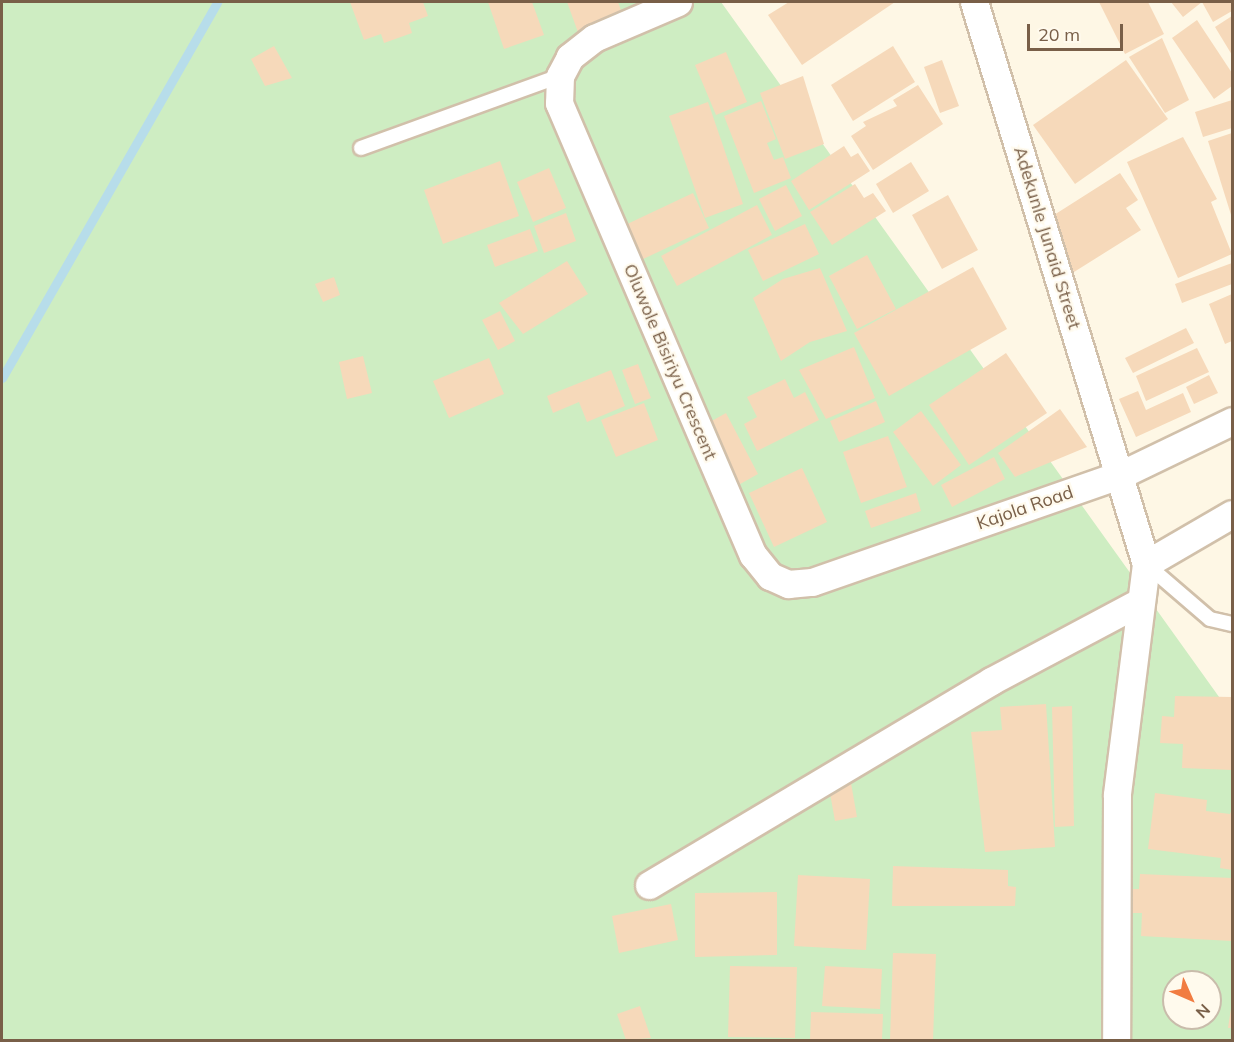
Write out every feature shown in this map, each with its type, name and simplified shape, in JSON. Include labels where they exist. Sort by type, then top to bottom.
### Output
[{"type":"street","points":[[560,76],[570,57],[594,38],[678,2]]},
{"type":"street","name":"Adekunle Junaid Street","points":[[974,2],[1146,564]]},
{"type":"street","name":"Oluwole Bisiriyu Crescent","points":[[560,76],[559,103],[753,555],[770,576],[788,584],[813,582]]},
{"type":"street","name":"Kajola Road","points":[[813,582],[1120,475],[1233,421]]},
{"type":"street","points":[[1116,1041],[1117,795],[1138,603],[1146,564],[1233,514]]},
{"type":"street","points":[[649,885],[991,681],[1138,603]]},
{"type":"lane","points":[[361,148],[560,76]]},
{"type":"lane","points":[[1146,564],[1210,619],[1233,624]]},
{"type":"green space","points":[[2,2],[721,2],[1232,715],[1232,1040],[2,1040]]},
{"type":"building","points":[[350,2],[423,2],[428,16],[409,23],[412,33],[384,43],[381,34],[364,40]]},
{"type":"building","points":[[488,2],[532,2],[544,35],[504,49]]},
{"type":"building","points":[[567,2],[618,2],[624,19],[579,35]]},
{"type":"building","points":[[789,2],[895,2],[802,65],[768,15]]},
{"type":"building","points":[[1099,2],[1148,2],[1164,34],[1125,54]]},
{"type":"building","points":[[1171,2],[1202,2],[1183,17]]},
{"type":"building","points":[[1202,2],[1232,2],[1232,11],[1213,22]]},
{"type":"building","points":[[1232,16],[1232,55],[1215,27]]},
{"type":"building","points":[[1197,20],[1232,73],[1232,86],[1214,99],[1172,38]]},
{"type":"building","points":[[1162,38],[1189,100],[1165,113],[1129,57]]},
{"type":"building","points":[[274,46],[292,78],[265,86],[251,59]]},
{"type":"building","points":[[893,46],[915,82],[853,121],[831,85]]},
{"type":"building","points":[[726,52],[747,102],[716,115],[695,65]]},
{"type":"building","points":[[942,60],[959,106],[940,113],[924,67]]},
{"type":"building","points":[[1126,60],[1168,119],[1075,184],[1033,125]]},
{"type":"building","points":[[803,76],[824,144],[785,159],[760,93]]},
{"type":"building","points":[[918,85],[943,124],[873,170],[851,136],[866,126],[863,122],[897,106],[893,100]]},
{"type":"building","points":[[1232,100],[1232,128],[1203,137],[1195,112]]},
{"type":"building","points":[[761,101],[776,139],[767,143],[774,160],[783,157],[791,178],[754,193],[724,116]]},
{"type":"building","points":[[708,102],[743,204],[705,218],[669,116]]},
{"type":"building","points":[[1232,133],[1232,218],[1208,141]]},
{"type":"building","points":[[1183,137],[1217,199],[1211,202],[1232,254],[1178,278],[1127,162]]},
{"type":"building","points":[[844,146],[851,157],[858,153],[870,171],[809,210],[791,181]]},
{"type":"building","points":[[500,161],[519,216],[443,244],[424,190]]},
{"type":"building","points":[[911,162],[929,191],[893,213],[876,184]]},
{"type":"building","points":[[549,168],[566,208],[533,222],[517,182]]},
{"type":"building","points":[[1120,173],[1138,200],[1126,208],[1141,230],[1074,272],[1043,222]]},
{"type":"building","points":[[855,184],[864,198],[873,193],[886,211],[832,245],[810,212]]},
{"type":"building","points":[[786,185],[802,216],[775,231],[759,199]]},
{"type":"building","points":[[693,193],[709,228],[639,261],[623,226]]},
{"type":"building","points":[[948,195],[978,250],[942,269],[912,215]]},
{"type":"building","points":[[757,205],[772,235],[677,286],[661,256]]},
{"type":"building","points":[[566,213],[576,241],[544,253],[534,226]]},
{"type":"building","points":[[805,224],[819,254],[763,281],[748,250]]},
{"type":"building","points":[[530,229],[538,251],[495,267],[487,245]]},
{"type":"building","points":[[867,255],[896,309],[857,329],[829,276]]},
{"type":"building","points":[[567,261],[588,294],[523,334],[499,303]]},
{"type":"building","points":[[1232,263],[1232,284],[1182,303],[1175,284]]},
{"type":"building","points":[[973,267],[1007,329],[889,396],[854,333]]},
{"type":"building","points":[[820,268],[847,331],[810,342],[781,361],[753,298],[783,279]]},
{"type":"building","points":[[334,277],[340,295],[323,302],[315,284]]},
{"type":"building","points":[[1232,294],[1232,341],[1225,344],[1209,304]]},
{"type":"building","points":[[500,311],[515,341],[498,350],[482,320]]},
{"type":"building","points":[[1186,328],[1194,343],[1133,373],[1125,358]]},
{"type":"building","points":[[854,347],[875,398],[826,419],[799,370]]},
{"type":"building","points":[[1197,348],[1209,372],[1146,401],[1136,376]]},
{"type":"building","points":[[1006,353],[1047,413],[969,465],[929,405]]},
{"type":"building","points":[[363,356],[372,393],[347,399],[339,362]]},
{"type":"building","points":[[489,358],[504,394],[449,418],[433,381]]},
{"type":"building","points":[[638,364],[651,398],[635,404],[622,370]]},
{"type":"building","points":[[611,370],[625,406],[587,422],[579,402],[553,413],[547,396]]},
{"type":"building","points":[[1209,375],[1218,393],[1194,404],[1186,387]]},
{"type":"building","points":[[785,379],[794,398],[805,392],[819,420],[757,451],[744,424],[757,417],[747,397]]},
{"type":"building","points":[[1138,391],[1146,410],[1183,393],[1191,412],[1136,437],[1119,399]]},
{"type":"building","points":[[876,401],[885,422],[839,442],[830,421]]},
{"type":"building","points":[[644,403],[658,440],[616,457],[601,420]]},
{"type":"building","points":[[1060,409],[1087,447],[1015,477],[998,453]]},
{"type":"building","points":[[921,411],[961,465],[933,486],[893,432]]},
{"type":"building","points":[[726,413],[758,474],[733,488],[701,427]]},
{"type":"building","points":[[888,436],[907,487],[861,503],[843,452]]},
{"type":"building","points":[[994,457],[1005,479],[952,507],[941,485]]},
{"type":"building","points":[[802,468],[827,522],[774,547],[749,493]]},
{"type":"building","points":[[916,493],[921,511],[871,528],[865,511]]},
{"type":"building","points":[[1175,696],[1232,697],[1232,770],[1182,768],[1183,744],[1160,743],[1162,716],[1174,717]]},
{"type":"building","points":[[1046,704],[1055,847],[985,852],[971,732],[1002,730],[1000,707]]},
{"type":"building","points":[[1072,706],[1074,826],[1055,827],[1052,707]]},
{"type":"building","points":[[851,783],[857,817],[835,821],[829,788]]},
{"type":"building","points":[[1155,793],[1207,800],[1206,811],[1230,814],[1232,809],[1232,870],[1220,868],[1221,858],[1148,849]]},
{"type":"building","points":[[893,866],[1008,870],[1008,886],[1016,887],[1015,906],[892,906]]},
{"type":"building","points":[[1140,874],[1232,878],[1232,941],[1141,936],[1142,913],[1129,913],[1130,889],[1139,889]]},
{"type":"building","points":[[798,875],[870,879],[866,950],[794,946]]},
{"type":"building","points":[[777,892],[777,955],[695,957],[695,893]]},
{"type":"building","points":[[671,904],[678,940],[619,953],[612,916]]},
{"type":"building","points":[[893,953],[936,954],[933,1040],[890,1040]]},
{"type":"building","points":[[730,966],[797,967],[795,1038],[728,1037]]},
{"type":"building","points":[[825,966],[882,969],[880,1009],[822,1006]]},
{"type":"building","points":[[1232,1002],[1232,1028],[1228,1028]]},
{"type":"building","points":[[640,1006],[651,1038],[626,1040],[617,1014]]},
{"type":"building","points":[[811,1012],[883,1014],[882,1040],[810,1040]]},
{"type":"waterway","points":[[2,378],[217,2]]}]
